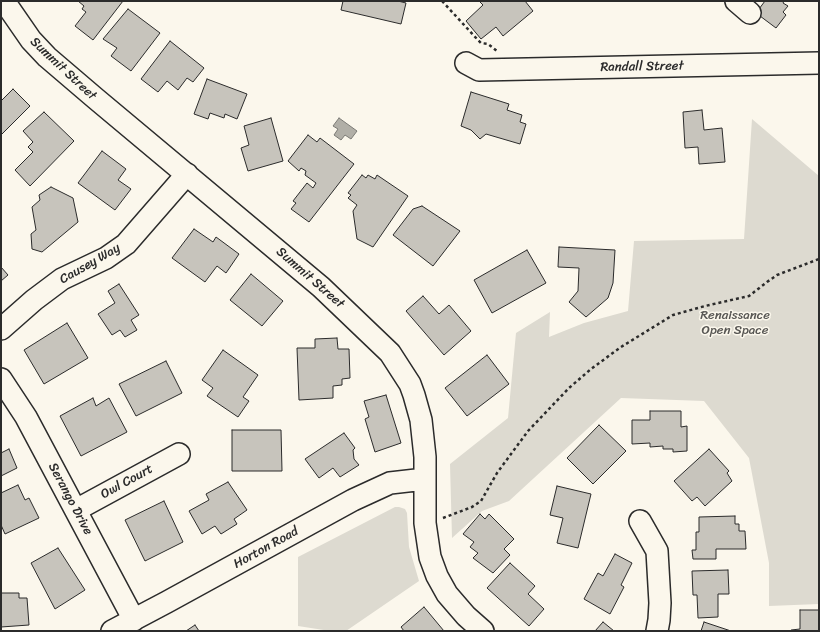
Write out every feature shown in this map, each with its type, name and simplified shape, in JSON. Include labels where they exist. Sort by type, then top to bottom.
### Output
[{"type":"street","name":"Summit Street","points":[[4,1],[31,40],[47,57],[321,287],[390,353],[400,366],[410,384],[422,420],[425,479],[425,523],[430,557],[441,583],[457,607],[483,631]]},
{"type":"street","name":"Randall Street","points":[[466,63],[479,70],[819,63]]},
{"type":"street","name":"Causey Way","points":[[1,329],[34,300],[62,280],[106,258],[126,244],[187,174]]},
{"type":"street","name":"Serango Drive","points":[[1,380],[26,417],[134,620]]},
{"type":"street","name":"Owl Court","points":[[76,510],[179,454]]},
{"type":"street","name":"Horton Road","points":[[112,631],[353,500],[390,483],[425,479]]},
{"type":"street","points":[[640,521],[657,551],[660,603],[657,631]]},
{"type":"path","points":[[442,1],[481,43],[488,44],[494,48],[506,63],[508,69]]},
{"type":"path","points":[[425,523],[456,514],[481,501],[497,473],[528,431],[569,388],[591,369],[621,347],[673,315],[749,296],[777,275],[819,259]]},
{"type":"green space","name":"Renaissance Open Space","points":[[752,119],[819,176],[819,604],[769,606],[769,563],[749,458],[704,401],[621,398],[509,501],[482,511],[452,538],[450,464],[508,418],[516,333],[550,312],[549,337],[584,323],[628,311],[634,241],[744,239]]},
{"type":"green space","points":[[395,507],[405,509],[407,513],[409,547],[419,581],[346,631],[330,631],[298,626],[298,557]]},
{"type":"shaded area","points":[[339,118],[357,131],[351,139],[345,135],[341,140],[334,135],[338,129],[333,126]]},
{"type":"building","points":[[78,1],[123,1],[93,40],[75,26],[86,12],[82,9],[84,6]]},
{"type":"building","points":[[343,1],[398,1],[406,3],[401,24],[341,10]]},
{"type":"building","points":[[479,1],[525,1],[533,11],[503,36],[496,27],[481,39],[466,21],[483,5]]},
{"type":"building","points":[[765,1],[784,1],[783,3],[788,6],[783,12],[786,15],[776,28],[756,13]]},
{"type":"building","points":[[128,9],[160,33],[131,71],[111,56],[117,48],[103,39]]},
{"type":"building","points":[[170,41],[204,68],[193,82],[187,78],[178,90],[167,81],[158,92],[141,79]]},
{"type":"building","points":[[207,79],[247,94],[237,119],[225,114],[224,118],[210,113],[208,119],[194,114]]},
{"type":"building","points":[[13,89],[30,106],[1,135],[1,101]]},
{"type":"building","points":[[471,92],[509,104],[507,110],[522,115],[520,122],[526,124],[520,144],[486,134],[480,139],[471,130],[461,126]]},
{"type":"building","points":[[702,110],[704,130],[722,128],[725,162],[699,164],[698,147],[685,148],[683,112]]},
{"type":"building","points":[[44,112],[74,141],[30,186],[15,170],[33,152],[28,147],[33,142],[23,131]]},
{"type":"building","points":[[271,118],[283,161],[248,171],[241,148],[249,145],[244,126]]},
{"type":"building","points":[[308,135],[317,142],[320,138],[354,164],[309,222],[291,209],[296,203],[293,201],[307,183],[313,188],[316,183],[305,175],[306,171],[301,168],[299,171],[288,161]]},
{"type":"building","points":[[102,151],[126,169],[118,180],[131,189],[115,210],[78,183]]},
{"type":"building","points":[[362,175],[366,178],[368,175],[375,179],[377,175],[408,196],[373,247],[357,239],[353,211],[357,205],[348,198],[351,195],[348,193]]},
{"type":"building","points":[[51,187],[73,198],[78,222],[42,252],[32,249],[31,234],[36,230],[32,207],[40,200],[39,195]]},
{"type":"building","points":[[422,206],[460,231],[433,266],[393,235],[413,209]]},
{"type":"building","points":[[194,229],[213,242],[216,237],[239,254],[226,273],[217,266],[205,282],[172,258]]},
{"type":"building","points":[[559,247],[615,250],[613,283],[608,298],[586,317],[569,302],[578,291],[579,268],[558,267]]},
{"type":"building","points":[[527,250],[546,283],[492,313],[474,280]]},
{"type":"building","points":[[1,267],[8,275],[1,281]]},
{"type":"building","points":[[251,274],[283,301],[262,326],[230,300]]},
{"type":"building","points":[[119,284],[139,315],[131,320],[137,330],[125,337],[120,330],[112,335],[98,314],[115,303],[108,291]]},
{"type":"building","points":[[423,296],[439,314],[449,305],[471,331],[444,355],[406,311]]},
{"type":"building","points":[[67,323],[88,358],[44,384],[24,350]]},
{"type":"building","points":[[337,338],[338,349],[349,349],[350,378],[342,379],[342,385],[333,386],[333,398],[299,400],[297,348],[315,348],[315,339]]},
{"type":"building","points":[[223,350],[258,375],[243,397],[249,401],[238,417],[207,396],[213,388],[202,380]]},
{"type":"building","points":[[487,355],[509,384],[467,416],[445,388]]},
{"type":"building","points":[[166,361],[182,393],[136,416],[119,384]]},
{"type":"building","points":[[386,395],[401,443],[375,452],[365,419],[369,417],[364,401]]},
{"type":"building","points":[[93,398],[96,406],[109,398],[127,432],[81,456],[60,416]]},
{"type":"building","points":[[650,411],[681,411],[681,427],[687,426],[687,451],[673,452],[673,449],[663,449],[663,446],[650,447],[650,443],[632,444],[632,420],[650,420]]},
{"type":"building","points":[[599,425],[626,451],[593,484],[567,458]]},
{"type":"building","points":[[232,430],[281,430],[282,471],[232,471]]},
{"type":"building","points":[[344,433],[355,448],[353,450],[354,459],[359,465],[340,477],[333,468],[319,478],[305,459]]},
{"type":"building","points":[[9,449],[17,468],[1,476],[1,453]]},
{"type":"building","points":[[709,449],[729,471],[727,473],[732,481],[705,506],[697,497],[692,501],[674,481]]},
{"type":"building","points":[[228,482],[247,510],[234,519],[237,524],[221,534],[215,526],[202,534],[189,511],[209,500],[206,494]]},
{"type":"building","points":[[18,485],[25,500],[29,498],[39,518],[5,534],[1,525],[1,493]]},
{"type":"building","points":[[557,486],[591,494],[578,548],[557,543],[563,518],[550,515]]},
{"type":"building","points":[[164,501],[183,542],[145,561],[125,520]]},
{"type":"building","points":[[480,514],[485,519],[489,514],[514,539],[504,549],[510,555],[493,573],[473,558],[478,553],[470,547],[474,542],[463,534]]},
{"type":"building","points":[[735,516],[735,524],[739,524],[739,531],[745,531],[746,549],[716,549],[716,559],[693,559],[692,550],[696,550],[696,532],[699,532],[699,517]]},
{"type":"building","points":[[58,548],[85,590],[55,609],[31,563]]},
{"type":"building","points":[[615,554],[632,563],[621,585],[624,587],[610,614],[584,599],[598,573],[603,576]]},
{"type":"building","points":[[510,563],[535,586],[528,594],[544,609],[529,626],[487,588]]},
{"type":"building","points":[[728,570],[729,594],[718,594],[718,617],[698,618],[697,595],[693,595],[692,571]]},
{"type":"building","points":[[1,593],[19,593],[19,598],[27,598],[29,625],[1,627]]},
{"type":"building","points":[[424,607],[444,631],[404,631],[401,627]]},
{"type":"building","points":[[800,610],[819,610],[819,631],[791,631],[800,629]]},
{"type":"building","points":[[603,622],[614,631],[595,631]]},
{"type":"building","points":[[704,622],[731,631],[701,631]]},
{"type":"building","points":[[195,625],[199,631],[186,631]]}]
